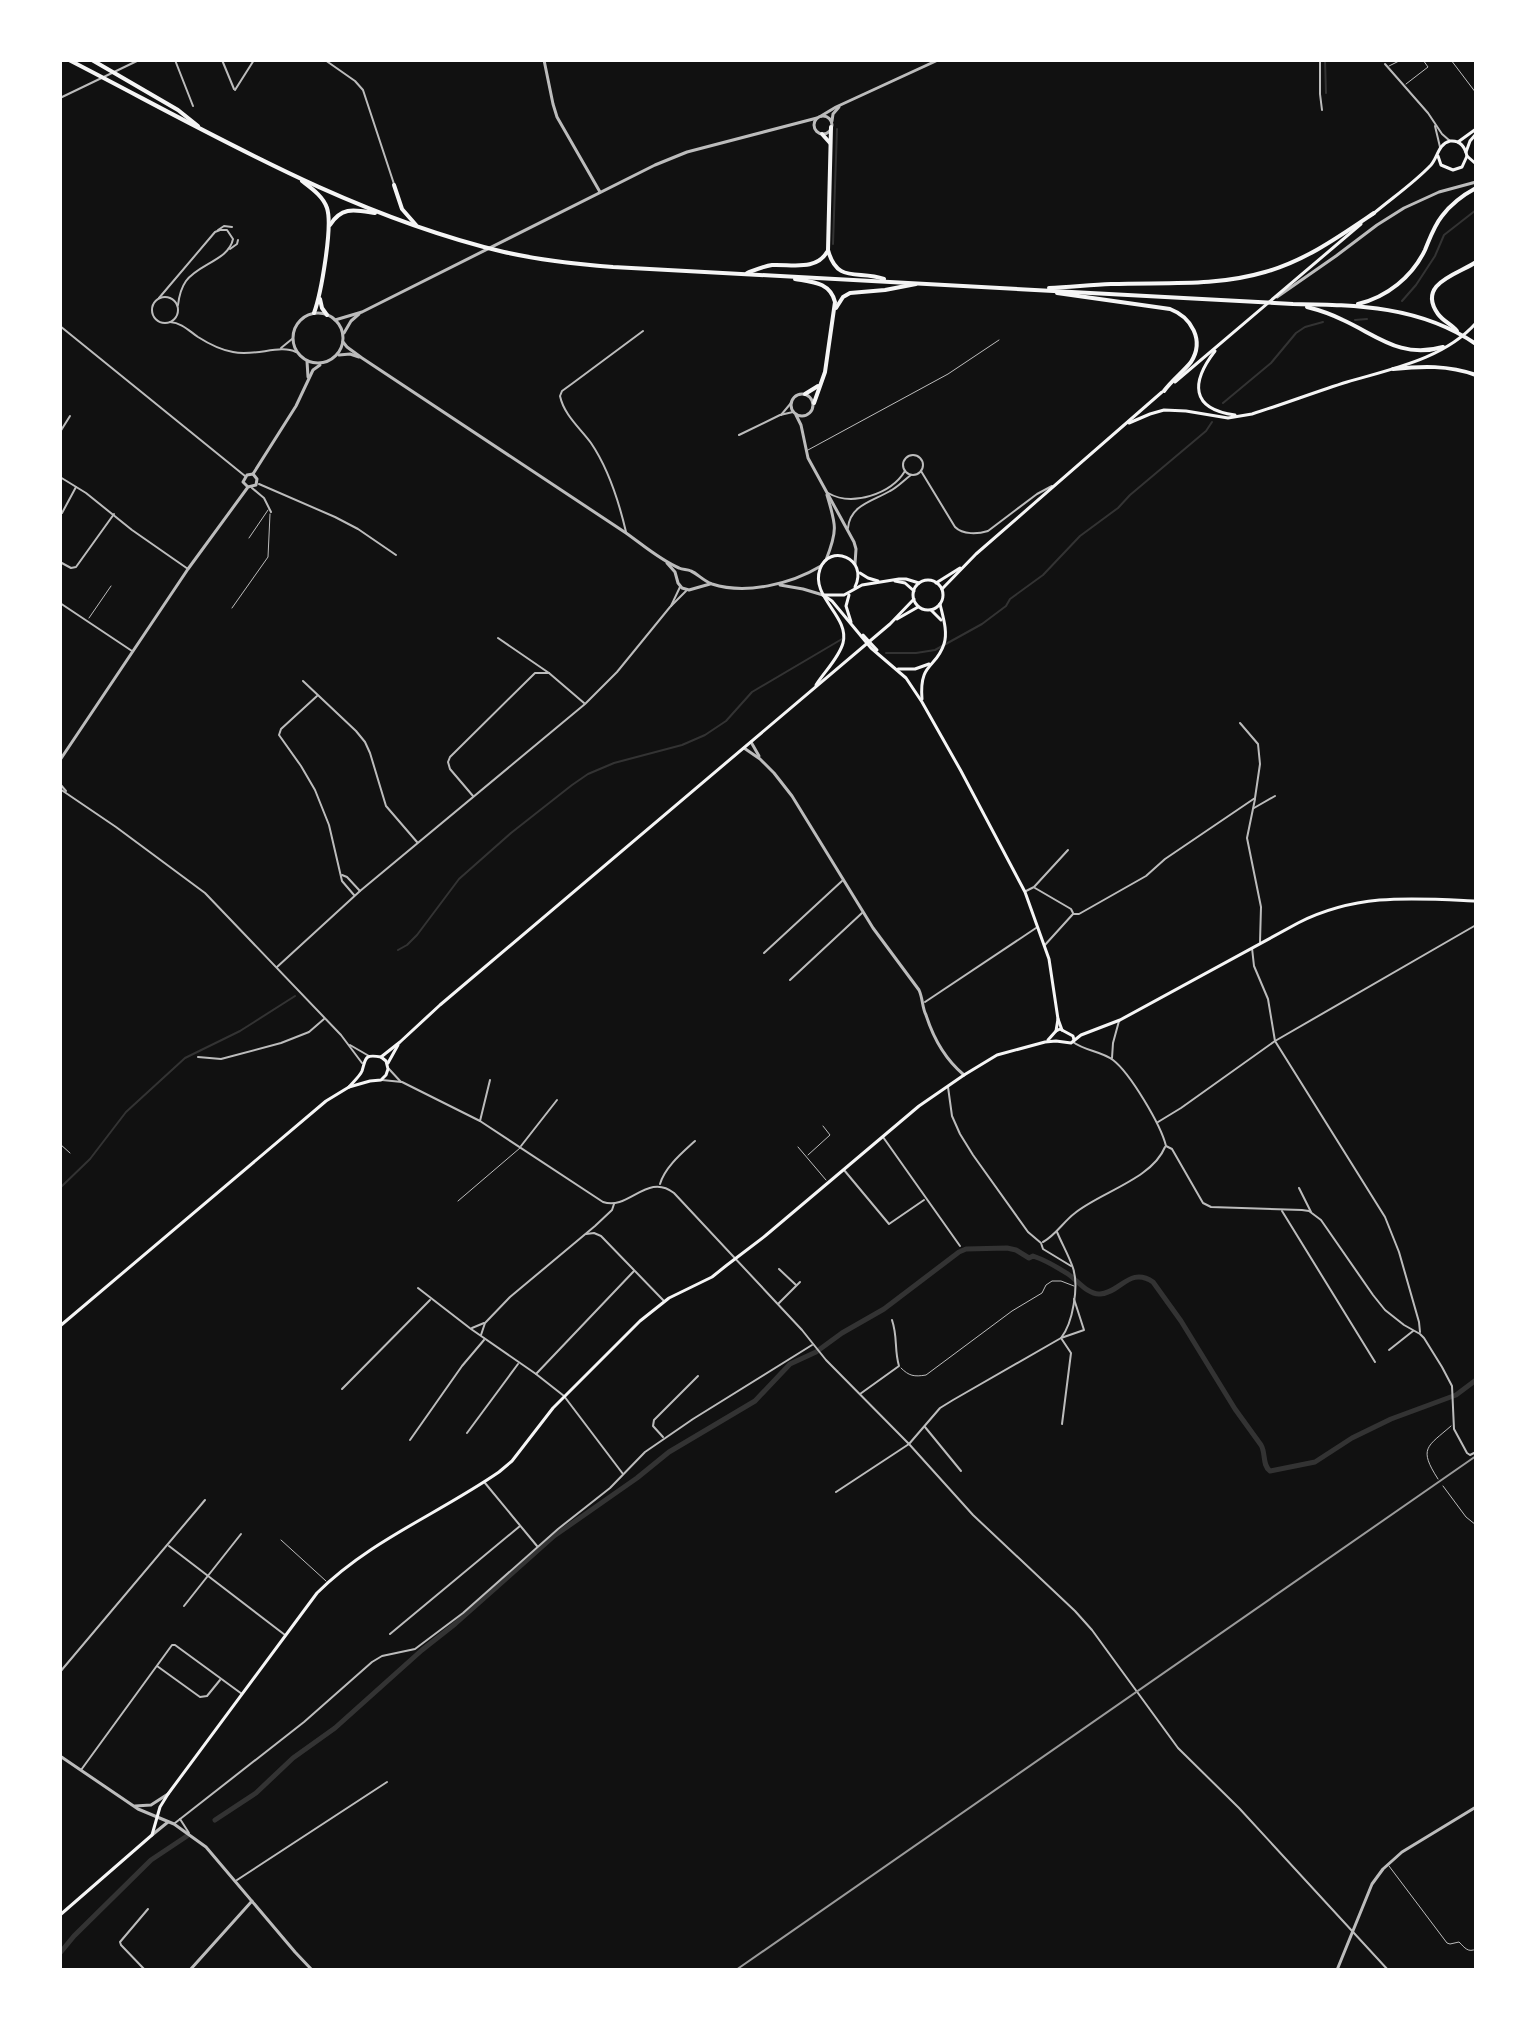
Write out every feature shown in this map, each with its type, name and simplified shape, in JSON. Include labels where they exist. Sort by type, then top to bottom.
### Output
[{"type":"highway","points":[[69,60],[325,190],[418,227],[505,252],[613,267],[1275,302],[1308,307],[1343,320],[1399,348],[1421,351],[1443,347]]},
{"type":"highway","points":[[92,60],[178,110],[198,126]]},
{"type":"highway","points":[[744,274],[768,266],[816,263],[825,257],[828,250],[832,125]]},
{"type":"highway","points":[[822,134],[832,149]]},
{"type":"highway","points":[[293,175],[324,201],[328,210],[329,227],[314,313]]},
{"type":"highway","points":[[394,185],[402,209],[418,227]]},
{"type":"highway","points":[[1352,305],[1376,299],[1403,280],[1423,253],[1443,214],[1475,186]]},
{"type":"highway","points":[[329,227],[338,215],[346,211],[385,215]]},
{"type":"highway","points":[[1031,289],[1237,279],[1268,272],[1291,262],[1374,213]]},
{"type":"highway","points":[[828,250],[834,266],[843,272],[873,275],[890,281]]},
{"type":"highway","points":[[1475,344],[1437,313],[1433,306],[1433,294],[1444,278],[1476,262]]},
{"type":"highway","points":[[781,276],[826,286],[833,294],[834,314],[822,382],[814,403]]},
{"type":"highway","points":[[834,314],[840,300],[850,293],[922,283]]},
{"type":"highway","points":[[1031,289],[1170,309],[1184,316],[1194,328],[1195,352],[1190,363],[1164,391]]},
{"type":"highway","points":[[320,291],[321,304],[327,315]]},
{"type":"highway","points":[[1293,304],[1386,308],[1459,332]]},
{"type":"highway","points":[[1393,369],[1435,366],[1476,375]]},
{"type":"highway","points":[[805,394],[822,382]]},
{"type":"main road","points":[[1458,142],[1476,131]]},
{"type":"main road","points":[[1438,156],[1441,165],[1453,170],[1462,167],[1476,131]]},
{"type":"main road","points":[[942,589],[963,566],[1122,427],[1275,302],[1424,172],[1438,156],[1440,147],[1451,141],[1458,142],[1476,164]]},
{"type":"main road","points":[[1122,427],[1164,410],[1217,417],[1267,410],[1393,369],[1443,347],[1468,332],[1476,323]]},
{"type":"main road","points":[[1220,345],[1200,375],[1199,393],[1203,402],[1214,411],[1239,416]]},
{"type":"main road","points":[[816,685],[839,653],[844,640],[842,625],[823,595],[819,572],[821,566],[826,560],[842,556],[868,578],[882,581]]},
{"type":"main road","points":[[936,583],[963,566]]},
{"type":"main road","points":[[823,595],[849,593],[855,587],[859,572]]},
{"type":"main road","points":[[855,587],[892,580],[919,583],[928,580],[942,589],[943,599],[931,610]]},
{"type":"main road","points":[[892,580],[905,583],[914,591]]},
{"type":"main road","points":[[919,583],[914,591],[918,606],[931,610],[944,624]]},
{"type":"main road","points":[[820,585],[833,595]]},
{"type":"main road","points":[[849,593],[846,606],[853,625]]},
{"type":"main road","points":[[823,595],[879,654],[898,669],[922,702],[961,771],[1025,892],[1050,963],[1062,1030]]},
{"type":"main road","points":[[890,624],[914,599]]},
{"type":"main road","points":[[922,702],[923,677],[945,642],[940,604]]},
{"type":"main road","points":[[370,1081],[362,1071],[362,1065],[369,1057],[381,1057],[400,1042],[816,685],[890,624],[918,606]]},
{"type":"main road","points":[[898,669],[915,669],[932,662]]},
{"type":"main road","points":[[60,1915],[152,1835],[160,1807],[168,1794],[328,1582],[372,1547],[484,1482],[512,1461],[553,1408],[640,1321],[664,1301],[712,1277],[919,1106],[997,1055],[1045,1042],[1069,1043],[1120,1020],[1310,917],[1357,902],[1401,898],[1476,901]]},
{"type":"main road","points":[[1056,1041],[1054,1033],[1058,1019]]},
{"type":"main road","points":[[1045,1042],[1062,1030],[1071,1034],[1090,1031]]},
{"type":"main road","points":[[1071,1034],[1073,1041]]},
{"type":"main road","points":[[60,1326],[326,1101],[349,1087],[381,1080],[400,1042]]},
{"type":"main road","points":[[381,1057],[388,1066]]},
{"type":"main road","points":[[349,1087],[362,1071]]},
{"type":"street","points":[[60,98],[139,60]]},
{"type":"street","points":[[175,60],[193,106]]},
{"type":"street","points":[[222,60],[235,90],[254,60]]},
{"type":"street","points":[[325,60],[363,90],[394,185]]},
{"type":"street","points":[[544,60],[557,117],[600,192]]},
{"type":"street","points":[[814,127],[819,117],[842,104],[938,60]]},
{"type":"street","points":[[1320,60],[1322,110]]},
{"type":"street","points":[[1386,66],[1428,113],[1444,137],[1451,141]]},
{"type":"street","points":[[802,121],[822,134],[829,131],[833,114],[842,104]]},
{"type":"street","points":[[335,320],[362,312],[679,155],[819,117],[829,118],[832,125]]},
{"type":"street","points":[[1433,121],[1440,147]]},
{"type":"street","points":[[1275,302],[1404,208],[1439,192],[1475,186]]},
{"type":"street","points":[[232,227],[224,226],[215,232],[153,304],[154,317],[160,322],[182,325],[208,343],[232,352],[253,354],[289,348],[307,361],[323,363]]},
{"type":"street","points":[[215,232],[229,232],[233,239],[229,250]]},
{"type":"street","points":[[182,325],[178,305],[189,277],[237,244],[238,240]]},
{"type":"street","points":[[159,298],[172,298],[178,305]]},
{"type":"street","points":[[343,336],[351,321],[362,312]]},
{"type":"street","points":[[170,322],[178,313]]},
{"type":"street","points":[[296,352],[293,331],[302,318],[314,313],[327,315],[340,327],[343,342],[336,355]]},
{"type":"street","points":[[60,326],[245,476]]},
{"type":"street","points":[[626,533],[599,457],[563,408],[560,396],[562,391],[643,331]]},
{"type":"street","points":[[279,349],[292,339]]},
{"type":"street","points":[[343,342],[362,358],[664,560],[692,571],[712,584],[738,588],[776,585],[823,595]]},
{"type":"street","points":[[245,476],[253,474],[296,406],[313,370],[336,355],[350,354],[362,358]]},
{"type":"street","points":[[307,361],[308,380]]},
{"type":"street","points":[[780,415],[795,397],[805,394],[814,403],[802,428]]},
{"type":"street","points":[[791,403],[802,428],[806,451],[856,549],[855,564]]},
{"type":"street","points":[[739,435],[780,415],[809,415]]},
{"type":"street","points":[[60,432],[70,416]]},
{"type":"street","points":[[914,455],[922,459],[921,471],[911,475],[905,471],[904,460],[914,455]]},
{"type":"street","points":[[826,492],[841,498],[871,495],[892,485],[905,471]]},
{"type":"street","points":[[921,471],[955,527],[964,532],[988,531],[1037,494],[1060,481]]},
{"type":"street","points":[[253,474],[257,483]]},
{"type":"street","points":[[849,533],[849,522],[856,509],[894,489],[911,475]]},
{"type":"street","points":[[245,476],[243,482],[264,498],[270,510]]},
{"type":"street","points":[[60,477],[188,569]]},
{"type":"street","points":[[60,760],[188,569],[250,487],[257,483]]},
{"type":"street","points":[[257,483],[335,517],[396,555]]},
{"type":"street","points":[[61,514],[76,486]]},
{"type":"street","points":[[826,492],[835,528],[826,560]]},
{"type":"street","points":[[60,562],[71,568],[76,567],[114,514]]},
{"type":"street","points":[[664,560],[675,572],[680,587],[687,590]]},
{"type":"street","points":[[776,585],[804,576],[821,566]]},
{"type":"street","points":[[677,579],[685,570]]},
{"type":"street","points":[[694,587],[697,577]]},
{"type":"street","points":[[277,967],[360,891],[585,704],[617,672],[687,590],[712,584]]},
{"type":"street","points":[[670,607],[680,587]]},
{"type":"street","points":[[60,603],[132,652]]},
{"type":"street","points":[[498,638],[549,673],[585,704]]},
{"type":"street","points":[[473,797],[448,765],[450,757],[535,673],[549,673]]},
{"type":"street","points":[[303,681],[365,742],[386,806],[418,843]]},
{"type":"street","points":[[317,696],[281,729],[279,735],[319,799],[329,825],[342,881],[355,896]]},
{"type":"street","points":[[1240,723],[1258,744],[1260,764],[1247,838],[1261,907],[1260,944]]},
{"type":"street","points":[[751,742],[760,759]]},
{"type":"street","points":[[744,748],[760,759],[792,796],[863,912],[919,990],[926,1017],[942,1049],[952,1065],[964,1075]]},
{"type":"street","points":[[60,784],[66,792]]},
{"type":"street","points":[[60,789],[205,893],[349,1044],[362,1065]]},
{"type":"street","points":[[1253,809],[1275,796]]},
{"type":"street","points":[[1044,946],[1073,914],[1079,914],[1146,876],[1165,859],[1255,798]]},
{"type":"street","points":[[1025,892],[1034,887],[1068,850]]},
{"type":"street","points":[[341,875],[360,891]]},
{"type":"street","points":[[764,953],[843,880]]},
{"type":"street","points":[[1034,887],[1071,909],[1073,914]]},
{"type":"street","points":[[790,980],[863,912]]},
{"type":"street","points":[[1158,1122],[1275,1041],[1476,925]]},
{"type":"street","points":[[924,1003],[1037,928]]},
{"type":"street","points":[[1252,948],[1256,971],[1268,999],[1275,1041],[1385,1217],[1399,1252],[1420,1334]]},
{"type":"street","points":[[198,1057],[221,1059],[281,1043],[309,1032],[325,1018]]},
{"type":"street","points":[[1112,1059],[1120,1020]]},
{"type":"street","points":[[1073,1041],[1082,1048],[1112,1059],[1122,1068],[1158,1122],[1166,1146],[1172,1149],[1203,1203],[1211,1207],[1296,1209],[1312,1213],[1321,1220],[1385,1310],[1420,1334],[1442,1367],[1454,1394],[1455,1435],[1467,1453],[1476,1452]]},
{"type":"street","points":[[349,1044],[369,1057]]},
{"type":"street","points":[[388,1066],[402,1082]]},
{"type":"street","points":[[1291,1083],[1299,1078]]},
{"type":"street","points":[[381,1080],[402,1082],[480,1121],[603,1202],[614,1204],[659,1186],[674,1193],[973,1515],[1075,1611],[1178,1748],[1239,1808],[1388,1970]]},
{"type":"street","points":[[480,1121],[490,1080]]},
{"type":"street","points":[[948,1087],[951,1112],[960,1134],[1021,1223],[1043,1249],[1072,1267]]},
{"type":"street","points":[[521,1147],[557,1100]]},
{"type":"street","points":[[882,1136],[960,1246]]},
{"type":"street","points":[[659,1186],[677,1158],[695,1141]]},
{"type":"street","points":[[1041,1243],[1057,1232],[1075,1212],[1144,1170],[1166,1146]]},
{"type":"street","points":[[843,1169],[889,1224],[925,1199]]},
{"type":"street","points":[[1299,1188],[1312,1213]]},
{"type":"street","points":[[602,1207],[603,1202]]},
{"type":"street","points":[[480,1336],[485,1323],[510,1297],[598,1223],[614,1204]]},
{"type":"street","points":[[1282,1210],[1375,1362]]},
{"type":"street","points":[[598,1223],[601,1236]]},
{"type":"street","points":[[1057,1232],[1075,1275],[1071,1319],[1061,1338]]},
{"type":"street","points":[[585,1234],[601,1236],[664,1301]]},
{"type":"street","points":[[779,1269],[797,1286]]},
{"type":"street","points":[[536,1374],[634,1271]]},
{"type":"street","points":[[777,1304],[800,1282]]},
{"type":"street","points":[[418,1288],[564,1396],[624,1475]]},
{"type":"street","points":[[836,1492],[909,1444],[940,1408],[1061,1338],[1084,1330],[1074,1298]]},
{"type":"street","points":[[342,1389],[431,1299]]},
{"type":"street","points":[[859,1395],[899,1366],[895,1351],[897,1333],[892,1320]]},
{"type":"street","points":[[471,1329],[485,1323]]},
{"type":"street","points":[[1389,1350],[1414,1330]]},
{"type":"street","points":[[1061,1338],[1071,1353],[1062,1424]]},
{"type":"street","points":[[410,1440],[485,1339]]},
{"type":"street","points":[[152,1835],[180,1819],[304,1722],[372,1662],[382,1656],[415,1649],[463,1613],[664,1438],[813,1344]]},
{"type":"street","points":[[467,1433],[519,1363]]},
{"type":"street","points":[[664,1438],[653,1426],[654,1420],[698,1376]]},
{"type":"street","points":[[924,1427],[961,1471]]},
{"type":"street","points":[[484,1482],[538,1547]]},
{"type":"street","points":[[60,1672],[205,1500]]},
{"type":"street","points":[[390,1634],[520,1526]]},
{"type":"street","points":[[184,1606],[241,1534]]},
{"type":"street","points":[[168,1545],[286,1635]]},
{"type":"street","points":[[80,1771],[169,1647],[175,1645],[242,1694]]},
{"type":"street","points":[[156,1665],[200,1697],[207,1696],[221,1678]]},
{"type":"street","points":[[60,1756],[134,1806],[171,1823],[206,1847],[312,1970]]},
{"type":"street","points":[[236,1881],[387,1782]]},
{"type":"street","points":[[134,1806],[151,1805],[168,1794]]},
{"type":"street","points":[[1337,1970],[1372,1884],[1387,1864],[1476,1807]]},
{"type":"street","points":[[180,1819],[190,1834]]},
{"type":"street","points":[[190,1970],[252,1901]]},
{"type":"street","points":[[145,1970],[120,1942],[148,1909]]},
{"type":"lane","points":[[1386,66],[1401,60]]},
{"type":"lane","points":[[1404,86],[1428,67],[1423,60]]},
{"type":"lane","points":[[1451,60],[1476,93]]},
{"type":"lane","points":[[806,451],[948,374],[999,340]]},
{"type":"lane","points":[[249,538],[270,510]]},
{"type":"lane","points":[[232,608],[268,557],[270,510]]},
{"type":"lane","points":[[87,620],[111,586]]},
{"type":"lane","points":[[806,1156],[830,1135],[823,1126]]},
{"type":"lane","points":[[60,1144],[70,1153]]},
{"type":"lane","points":[[458,1201],[521,1147]]},
{"type":"lane","points":[[798,1147],[828,1181]]},
{"type":"lane","points":[[899,1366],[915,1377],[926,1375],[1012,1311],[1042,1293],[1052,1281],[1074,1284]]},
{"type":"lane","points":[[1438,1479],[1429,1464],[1428,1448],[1453,1424]]},
{"type":"lane","points":[[1443,1486],[1466,1517],[1476,1525]]},
{"type":"lane","points":[[281,1540],[328,1582]]},
{"type":"lane","points":[[1387,1864],[1447,1943],[1459,1942],[1467,1951],[1476,1949]]},
{"type":"waterway","points":[[1325,60],[1326,93]]},
{"type":"waterway","points":[[833,244],[837,129]]},
{"type":"waterway","points":[[1402,301],[1435,256],[1444,235],[1476,210]]},
{"type":"waterway","points":[[1355,320],[1367,319]]},
{"type":"waterway","points":[[1223,403],[1271,363],[1296,333],[1323,322]]},
{"type":"waterway","points":[[886,653],[935,650],[982,624],[1043,575],[1080,536],[1118,508],[1206,431],[1212,422]]},
{"type":"waterway","points":[[398,950],[417,935],[459,879],[572,785],[614,763],[682,745],[705,735],[726,721],[752,692],[842,639]]},
{"type":"waterway","points":[[60,1188],[90,1159],[126,1112],[185,1058],[240,1031],[295,996]]},
{"type":"waterway","points":[[215,1820],[256,1793],[293,1758],[335,1728],[554,1536],[669,1452],[755,1401],[790,1364],[816,1352],[884,1309],[966,1249],[1016,1250],[1029,1258],[1033,1256],[1051,1264],[1096,1294],[1107,1293],[1138,1277],[1153,1282],[1261,1445],[1270,1471],[1315,1462],[1352,1438],[1391,1419],[1456,1395],[1476,1380]]},
{"type":"waterway","points":[[60,1953],[151,1860],[187,1836]]},
{"type":"railway","points":[[736,1970],[1476,1456]]}]
